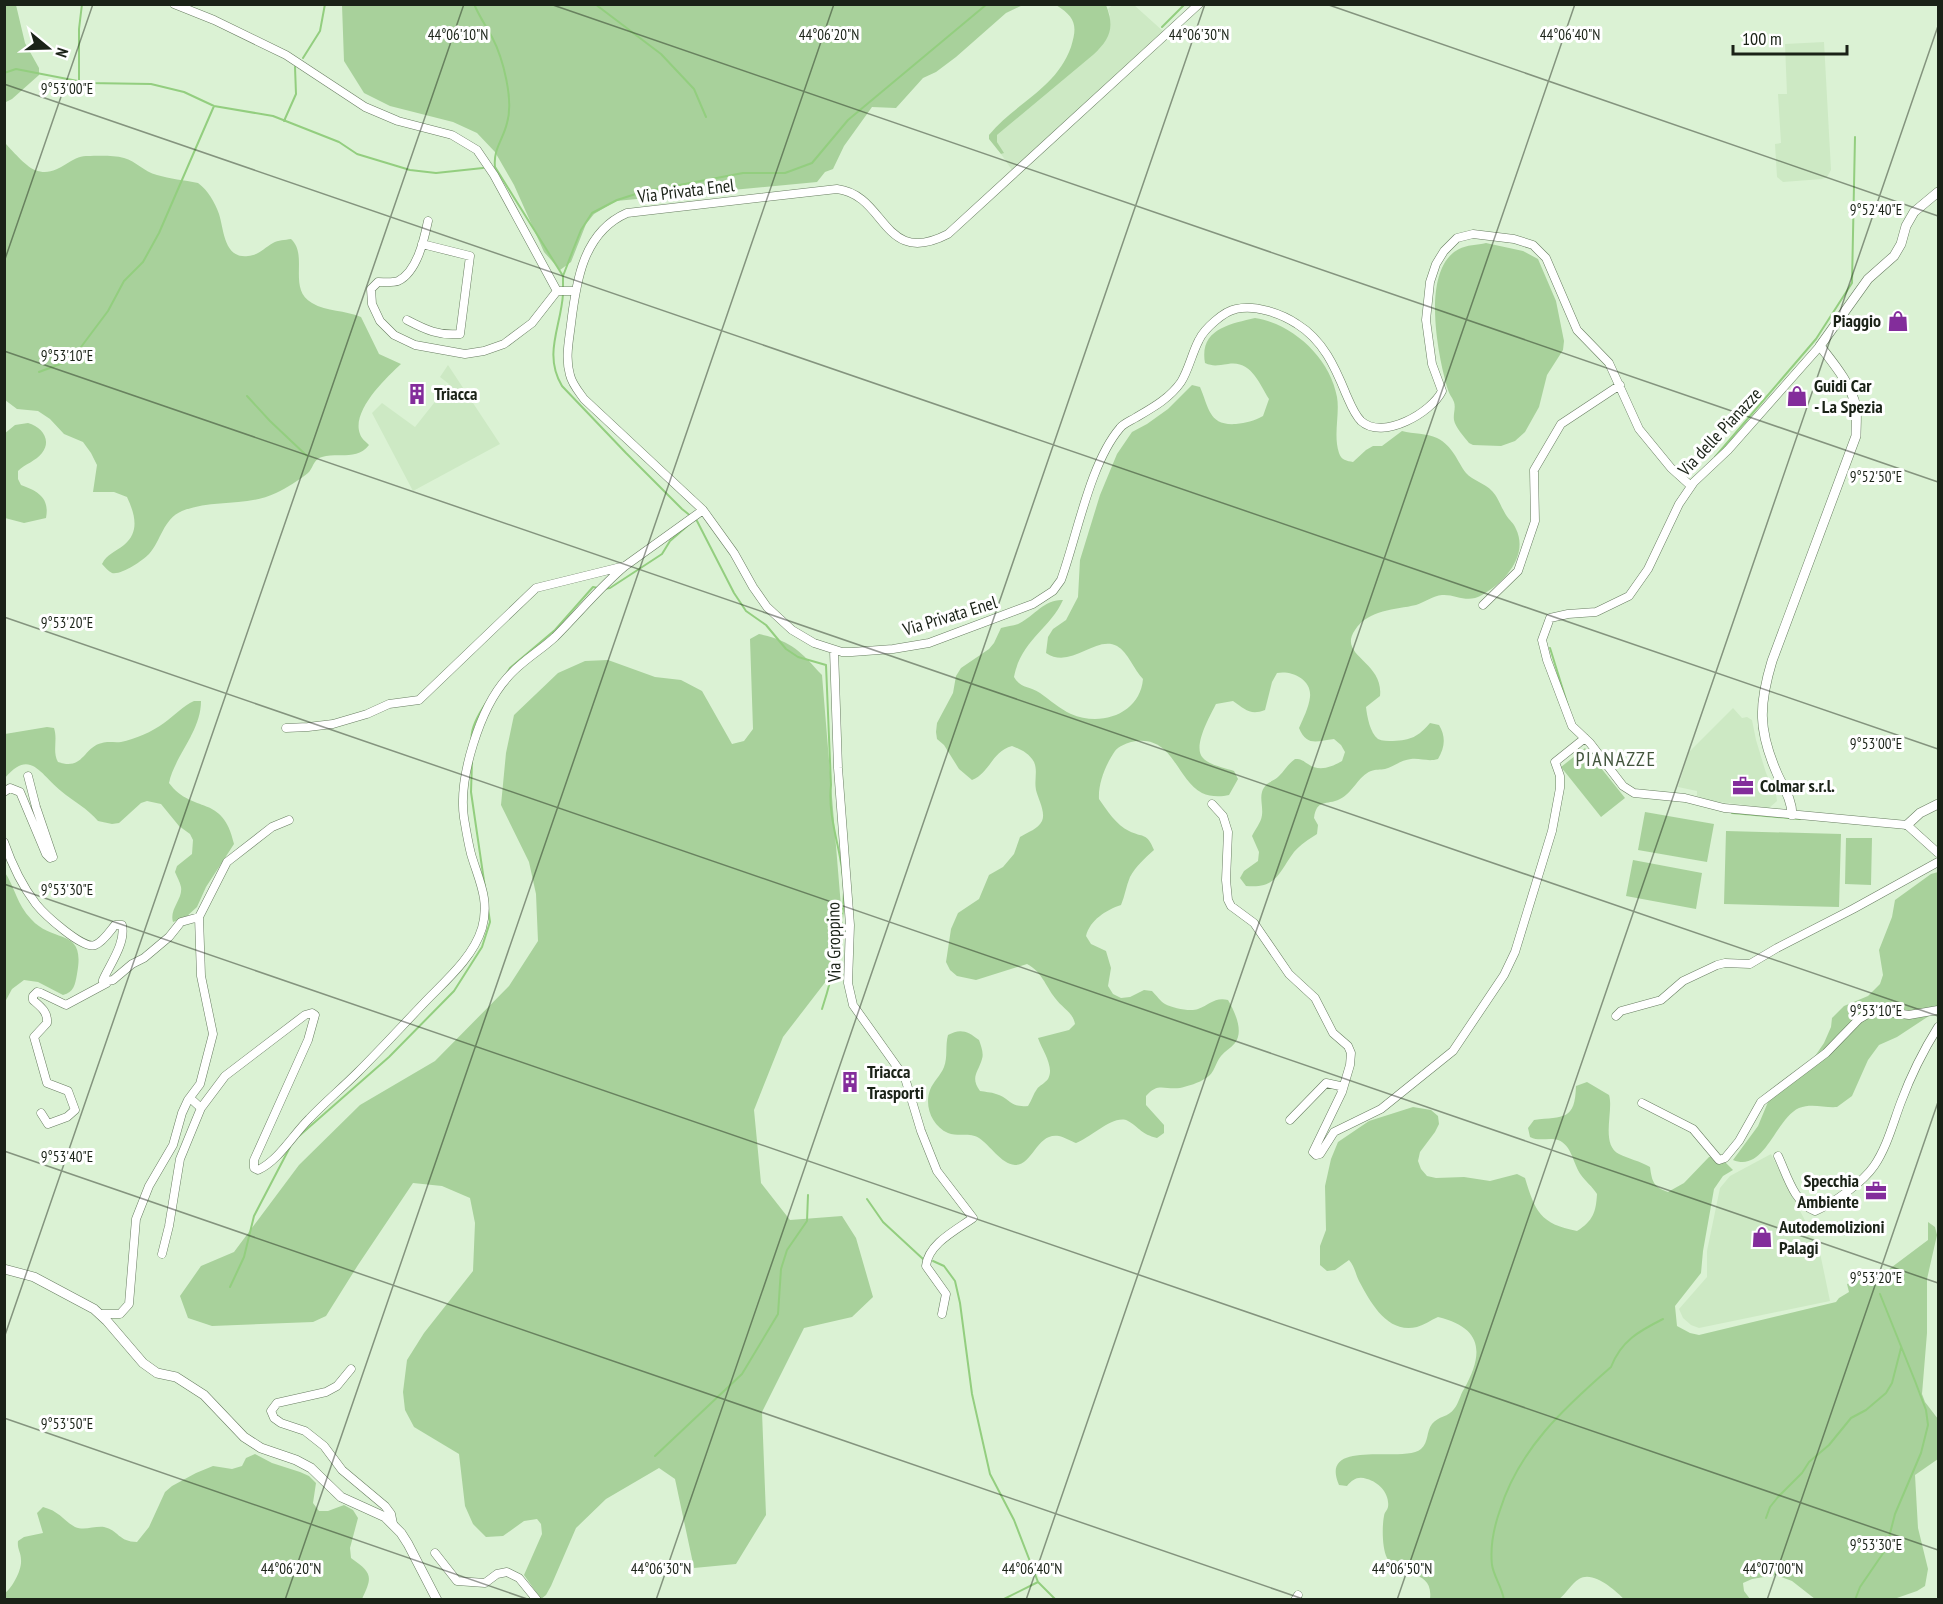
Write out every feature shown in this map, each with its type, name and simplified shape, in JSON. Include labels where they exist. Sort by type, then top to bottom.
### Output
[{"type":"street","points":[[174,4],[214,20],[286,56],[365,107],[398,121],[452,135],[477,150],[484,157],[504,192],[557,291]]},
{"type":"street","name":"Via Privata Enel","points":[[1198,4],[948,234],[933,242],[918,244],[903,240],[892,232],[857,196],[837,189],[640,210],[615,218],[598,233],[584,258],[571,291],[567,352],[570,377],[584,399],[700,512],[734,553],[767,607],[792,630],[814,643],[834,650],[852,652],[929,643],[1033,604],[1053,591],[1061,580],[1098,463],[1121,426],[1166,399],[1181,382],[1199,339],[1207,327],[1236,309],[1266,311],[1282,316],[1298,324],[1318,341],[1328,354],[1354,411],[1362,423],[1375,427],[1393,427],[1426,411],[1442,391],[1432,364],[1426,320],[1430,282],[1440,258],[1457,238],[1473,234],[1514,239],[1533,244],[1546,258],[1576,330],[1609,363],[1639,429],[1671,468],[1691,486]]},
{"type":"street","name":"Via delle Pianazze","points":[[1907,825],[1724,808],[1685,798],[1634,793],[1623,786],[1585,738],[1572,726],[1547,660],[1542,640],[1550,618],[1596,612],[1629,597],[1648,569],[1679,504],[1691,486],[1728,450],[1820,346],[1868,279],[1894,256],[1901,244],[1905,226],[1914,212],[1938,192]]},
{"type":"street","points":[[428,221],[417,259],[404,277],[395,282],[374,284],[370,297],[380,321],[394,335],[415,345],[465,354],[484,351],[504,344],[532,324],[557,291]]},
{"type":"street","points":[[406,320],[421,328],[444,335],[460,334],[470,256],[422,244]]},
{"type":"street","points":[[557,291],[571,291]]},
{"type":"street","points":[[1792,815],[1792,803],[1777,774],[1766,741],[1761,710],[1763,694],[1772,661],[1856,436],[1856,407],[1848,386],[1820,346]]},
{"type":"street","points":[[1483,605],[1518,571],[1535,521],[1534,470],[1561,424],[1620,385]]},
{"type":"street","points":[[162,1254],[180,1159],[201,1108],[225,1076],[305,1015],[312,1013],[315,1015],[308,1040],[254,1160],[254,1168],[258,1170],[268,1165],[309,1119],[358,1072],[446,980],[474,947],[485,915],[485,895],[468,839],[464,816],[464,785],[468,762],[482,723],[502,684],[509,675],[551,641],[606,582],[700,512]]},
{"type":"street","points":[[286,728],[352,720],[389,704],[419,700],[536,588],[625,566]]},
{"type":"street","name":"Via Groppino","points":[[834,650],[838,768],[850,925],[848,982],[853,1005],[905,1078],[921,1131],[937,1171],[973,1218],[938,1245],[927,1257],[926,1266],[946,1294],[942,1314]]},
{"type":"street","points":[[1212,804],[1223,816],[1228,832],[1226,880],[1228,900],[1231,906],[1254,923],[1289,974],[1315,998],[1333,1034],[1348,1046],[1351,1053],[1342,1092],[1329,1123],[1315,1146],[1313,1152],[1316,1155],[1324,1149],[1334,1132],[1381,1109],[1453,1051],[1504,975],[1515,952],[1552,831],[1560,788],[1560,776],[1555,762],[1585,738]]},
{"type":"street","points":[[4,792],[10,788],[20,792],[46,854],[50,858],[53,857],[28,776]]},
{"type":"street","points":[[1938,804],[1920,813],[1907,825],[1938,853]]},
{"type":"street","points":[[100,1314],[120,1314],[129,1304],[136,1218],[149,1186],[173,1145],[182,1113],[200,1084],[213,1034],[201,976],[198,917],[227,862],[272,827],[290,820]]},
{"type":"street","points":[[4,842],[26,888],[37,905],[76,940],[95,945],[115,925],[122,925],[121,938],[115,957],[103,980],[107,983]]},
{"type":"street","points":[[1616,1016],[1621,1011],[1661,1000],[1683,981],[1717,965],[1750,964],[1938,862]]},
{"type":"street","points":[[40,1113],[48,1124],[66,1117],[75,1110],[68,1091],[47,1083],[34,1036],[47,1023],[47,1017],[44,1010],[33,1000],[33,996],[37,992],[42,993],[66,1005],[107,983],[161,944],[181,922],[198,917]]},
{"type":"street","points":[[1642,1103],[1694,1129],[1719,1160],[1725,1158],[1739,1141],[1761,1102],[1826,1053],[1859,1019],[1870,1012],[1909,1015],[1938,1010]]},
{"type":"street","points":[[1778,1156],[1798,1197],[1815,1211],[1858,1183],[1874,1167],[1884,1148],[1918,1060],[1938,1027]]},
{"type":"street","points":[[1290,1120],[1326,1083],[1340,1086],[1342,1092]]},
{"type":"street","points":[[190,1098],[201,1108]]},
{"type":"street","points":[[4,1269],[34,1277],[79,1300],[100,1314],[143,1364],[157,1373],[176,1377],[204,1395],[244,1437],[261,1448],[311,1468],[341,1497],[377,1513],[393,1524],[408,1544],[437,1599]]},
{"type":"street","points":[[351,1369],[337,1386],[326,1392],[277,1403],[271,1411],[273,1418],[305,1431],[324,1446],[342,1470],[385,1506],[391,1514],[393,1524]]},
{"type":"street","points":[[435,1553],[457,1581],[485,1583],[497,1574],[507,1572],[519,1578],[537,1599]]},
{"type":"shaded area","points":[[5,4],[16,5],[25,43],[39,68],[39,75],[5,105]]},
{"type":"shaded area","points":[[342,4],[1023,5],[1006,13],[956,57],[936,72],[923,78],[896,108],[872,107],[844,146],[833,169],[825,172],[817,182],[616,201],[594,214],[586,224],[571,262],[560,270],[544,252],[514,185],[495,152],[477,133],[453,122],[390,106],[364,93],[344,61]]},
{"type":"shaded area","points":[[1056,5],[1106,5],[1110,20],[1109,33],[1093,55],[997,135],[997,142],[1004,153],[1001,154],[989,139],[989,135],[1056,74],[1071,47],[1074,33],[1073,22]]},
{"type":"shaded area","points":[[1112,5],[1134,5],[1164,32],[1014,173],[1001,154],[1003,153],[997,142],[997,135],[1093,55],[1110,15],[1108,9]]},
{"type":"shaded area","points":[[1824,42],[1831,170],[1827,177],[1822,179],[1783,182],[1777,177],[1775,144],[1781,143],[1778,94],[1787,94],[1785,44]]},
{"type":"shaded area","points":[[4,142],[27,165],[43,172],[57,169],[81,157],[110,156],[128,159],[157,175],[198,183],[208,193],[219,214],[226,242],[234,253],[240,256],[255,254],[275,242],[291,239],[298,254],[299,281],[305,297],[318,306],[361,317],[379,354],[401,364],[372,396],[360,415],[360,434],[369,445],[353,455],[319,458],[310,471],[301,478],[265,497],[193,507],[182,511],[166,525],[146,557],[121,572],[109,571],[102,564],[109,555],[129,540],[134,529],[134,516],[127,497],[114,492],[93,492],[97,465],[83,442],[64,434],[50,419],[38,411],[17,409],[5,400]]},
{"type":"shaded area","points":[[1486,243],[1523,251],[1538,259],[1556,301],[1564,341],[1563,350],[1547,375],[1539,407],[1525,432],[1515,441],[1501,446],[1473,445],[1456,426],[1455,404],[1448,390],[1440,357],[1435,315],[1439,275],[1447,259],[1459,249]]},
{"type":"shaded area","points":[[1255,318],[1283,327],[1296,335],[1308,345],[1327,369],[1337,397],[1337,446],[1343,459],[1353,462],[1366,450],[1373,446],[1382,446],[1402,431],[1437,438],[1451,449],[1466,473],[1489,488],[1496,496],[1516,529],[1519,539],[1517,559],[1506,576],[1477,598],[1439,596],[1416,605],[1375,614],[1367,618],[1355,630],[1351,639],[1352,646],[1375,675],[1379,684],[1380,696],[1366,707],[1369,724],[1375,736],[1385,741],[1405,740],[1418,735],[1430,723],[1439,725],[1441,729],[1444,738],[1442,750],[1438,759],[1407,760],[1385,769],[1366,773],[1345,796],[1320,805],[1314,818],[1318,825],[1317,834],[1296,849],[1271,882],[1264,885],[1246,886],[1240,878],[1244,871],[1258,861],[1259,852],[1252,836],[1261,818],[1263,789],[1295,759],[1317,768],[1325,768],[1342,761],[1345,752],[1334,739],[1313,741],[1302,734],[1299,728],[1307,709],[1310,691],[1308,685],[1300,677],[1283,672],[1277,673],[1272,682],[1265,710],[1260,712],[1248,711],[1233,701],[1216,704],[1203,731],[1200,753],[1209,763],[1234,771],[1238,779],[1229,795],[1216,796],[1202,793],[1185,777],[1165,750],[1156,744],[1145,741],[1131,742],[1120,746],[1115,751],[1103,774],[1099,799],[1120,825],[1147,838],[1154,850],[1132,873],[1121,905],[1099,916],[1091,925],[1086,936],[1091,944],[1106,951],[1111,968],[1108,986],[1113,994],[1121,998],[1130,997],[1144,990],[1152,991],[1165,1004],[1191,1010],[1216,1000],[1228,1000],[1239,1027],[1238,1038],[1221,1056],[1209,1076],[1203,1080],[1180,1088],[1154,1089],[1146,1096],[1146,1105],[1164,1125],[1164,1133],[1157,1138],[1144,1133],[1128,1121],[1116,1120],[1076,1143],[1052,1136],[1040,1143],[1021,1164],[1010,1164],[975,1136],[952,1134],[942,1130],[931,1115],[928,1096],[944,1067],[948,1035],[960,1031],[975,1037],[981,1045],[983,1057],[975,1078],[980,1091],[1001,1096],[1017,1106],[1028,1106],[1038,1088],[1050,1074],[1049,1064],[1038,1038],[1069,1030],[1075,1024],[1072,1016],[1055,998],[1040,975],[1027,964],[976,980],[957,976],[946,962],[951,929],[958,913],[979,899],[989,875],[1003,867],[1014,854],[1020,837],[1042,821],[1042,810],[1036,786],[1036,769],[1030,756],[1012,746],[1000,752],[978,777],[972,780],[959,769],[944,745],[937,739],[937,723],[953,693],[956,676],[961,668],[989,649],[1001,628],[1020,623],[1045,605],[1057,600],[1063,600],[1051,619],[1023,653],[1014,677],[1017,681],[1040,693],[1067,712],[1083,718],[1106,718],[1127,709],[1135,701],[1143,679],[1128,657],[1117,646],[1100,645],[1065,658],[1055,657],[1046,653],[1048,637],[1053,629],[1066,620],[1078,597],[1080,560],[1100,495],[1117,454],[1132,432],[1168,409],[1192,385],[1200,387],[1211,414],[1220,422],[1240,424],[1263,416],[1269,399],[1253,374],[1243,366],[1236,364],[1205,363],[1204,352],[1207,342],[1218,330]]},
{"type":"shaded area","points":[[448,365],[500,444],[413,491],[372,413],[382,403],[415,427],[449,384],[440,377]]},
{"type":"shaded area","points":[[28,423],[41,431],[46,443],[40,456],[18,471],[18,479],[21,485],[41,496],[47,511],[46,518],[24,523],[5,518],[4,434],[15,425]]},
{"type":"shaded area","points":[[759,634],[780,640],[795,648],[822,675],[842,919],[830,976],[783,1037],[754,1110],[761,1183],[790,1220],[842,1216],[856,1238],[873,1297],[852,1317],[804,1328],[762,1412],[766,1515],[736,1564],[694,1568],[675,1479],[659,1468],[606,1499],[576,1528],[551,1586],[541,1599],[524,1575],[542,1534],[541,1524],[537,1519],[524,1521],[503,1536],[486,1537],[473,1524],[465,1506],[459,1454],[414,1427],[405,1410],[403,1392],[407,1360],[424,1333],[473,1271],[475,1223],[470,1198],[442,1186],[413,1183],[326,1316],[313,1322],[212,1326],[188,1318],[180,1296],[201,1266],[234,1252],[299,1165],[360,1105],[435,1061],[509,986],[538,941],[536,894],[529,862],[501,805],[506,753],[514,715],[558,673],[585,661],[608,660],[655,677],[681,680],[702,691],[732,744],[744,741],[753,729],[750,639]]},
{"type":"shaded area","points":[[194,701],[201,701],[197,723],[169,783],[178,793],[223,817],[234,844],[206,887],[197,907],[186,917],[173,922],[173,913],[181,891],[181,885],[175,872],[177,866],[192,854],[193,840],[190,834],[179,826],[161,804],[147,801],[141,803],[119,823],[112,824],[98,821],[41,772],[28,764],[14,769],[5,778],[5,734],[47,727],[54,728],[55,754],[58,762],[73,763],[96,745],[104,742],[126,741],[149,732]]},
{"type":"shaded area","points":[[1733,708],[1742,718],[1747,717],[1752,720],[1766,773],[1776,794],[1777,801],[1769,808],[1712,801],[1697,796],[1697,791],[1678,787],[1689,752]]},
{"type":"shaded area","points":[[1585,748],[1625,798],[1601,817],[1561,767]]},
{"type":"shaded area","points":[[1645,812],[1714,824],[1707,862],[1638,850]]},
{"type":"shaded area","points":[[1726,831],[1841,834],[1839,907],[1724,904]]},
{"type":"shaded area","points":[[1846,838],[1872,838],[1871,885],[1845,884]]},
{"type":"shaded area","points":[[1633,860],[1702,873],[1696,909],[1626,896]]},
{"type":"shaded area","points":[[4,871],[22,908],[31,919],[49,932],[66,938],[77,949],[79,959],[76,982],[67,994],[63,995],[38,982],[24,980],[12,989],[5,1002]]},
{"type":"shaded area","points":[[1938,872],[1938,1010],[1897,1037],[1879,1045],[1868,1060],[1852,1096],[1837,1107],[1799,1108],[1783,1123],[1762,1152],[1744,1162],[1733,1160],[1758,1126],[1768,1102],[1811,1062],[1824,1043],[1832,1018],[1844,1006],[1868,996],[1880,984],[1883,975],[1879,950],[1892,917],[1895,900],[1931,874]]},
{"type":"shaded area","points":[[1587,1082],[1609,1095],[1609,1135],[1613,1149],[1619,1154],[1650,1167],[1653,1180],[1659,1188],[1668,1192],[1684,1183],[1709,1157],[1718,1155],[1733,1170],[1723,1176],[1714,1189],[1701,1273],[1675,1306],[1677,1326],[1690,1333],[1699,1335],[1836,1302],[1849,1292],[1847,1284],[1884,1273],[1928,1240],[1928,1222],[1935,1227],[1937,1235],[1927,1279],[1927,1333],[1922,1394],[1938,1419],[1938,1459],[1915,1475],[1918,1528],[1928,1569],[1925,1586],[1894,1599],[1815,1599],[1792,1581],[1776,1575],[1743,1583],[1744,1591],[1750,1599],[1625,1600],[1604,1582],[1585,1577],[1576,1581],[1559,1599],[1430,1599],[1427,1582],[1399,1569],[1387,1558],[1384,1549],[1383,1525],[1388,1502],[1383,1489],[1364,1478],[1356,1479],[1347,1486],[1339,1485],[1336,1470],[1340,1461],[1351,1456],[1411,1453],[1421,1449],[1432,1424],[1452,1412],[1457,1404],[1475,1364],[1475,1344],[1471,1335],[1464,1328],[1438,1317],[1417,1327],[1397,1326],[1381,1315],[1375,1307],[1349,1260],[1335,1270],[1327,1271],[1320,1265],[1320,1246],[1326,1230],[1325,1186],[1331,1159],[1338,1142],[1369,1121],[1413,1107],[1431,1110],[1438,1116],[1439,1124],[1420,1152],[1418,1161],[1427,1176],[1464,1177],[1490,1181],[1517,1174],[1525,1178],[1536,1207],[1547,1220],[1577,1231],[1593,1216],[1597,1194],[1578,1171],[1563,1142],[1530,1137],[1528,1128],[1534,1120],[1566,1115],[1573,1106],[1576,1086]]},
{"type":"shaded area","name":"Autodemolizioni Palagi","points":[[1771,1154],[1819,1248],[1830,1301],[1699,1328],[1691,1325],[1683,1318],[1679,1309],[1707,1277],[1707,1251],[1720,1188],[1730,1176]]},
{"type":"shaded area","points":[[255,1454],[272,1463],[309,1476],[316,1483],[313,1503],[319,1511],[328,1511],[344,1505],[353,1510],[358,1518],[350,1548],[351,1558],[367,1572],[369,1580],[362,1599],[5,1599],[5,1593],[20,1569],[21,1557],[18,1541],[24,1537],[43,1533],[37,1513],[43,1507],[57,1513],[75,1527],[82,1529],[104,1527],[126,1540],[137,1542],[149,1527],[165,1492],[172,1486],[213,1466],[232,1469],[242,1466],[246,1458]]},
{"type":"waterway","points":[[79,82],[79,29],[82,4]]},
{"type":"waterway","points":[[303,58],[320,31],[325,4]]},
{"type":"waterway","points":[[474,4],[496,46],[508,91],[509,114],[495,155],[495,167],[563,276]]},
{"type":"waterway","points":[[595,4],[661,54],[694,89],[706,117]]},
{"type":"waterway","points":[[563,288],[563,276],[573,250],[581,230],[592,213],[617,200],[642,192],[743,173],[785,173],[812,163],[848,120],[987,4]]},
{"type":"waterway","points":[[1162,27],[1185,4]]},
{"type":"waterway","points":[[284,121],[296,94],[295,67]]},
{"type":"waterway","points":[[4,73],[16,69],[88,83],[151,84],[184,92],[214,106],[273,116],[339,142],[357,154],[410,170],[436,173],[483,168]]},
{"type":"waterway","points":[[39,372],[63,363],[75,355],[108,311],[124,281],[143,262],[159,233],[214,106]]},
{"type":"waterway","points":[[1715,457],[1816,339],[1852,283],[1855,137]]},
{"type":"waterway","points":[[563,294],[553,352],[554,363],[562,386],[626,453],[697,521],[734,593],[746,611],[766,625],[786,649],[798,657],[826,665],[831,812],[844,891],[837,951],[822,1009]]},
{"type":"waterway","points":[[247,396],[307,456]]},
{"type":"waterway","points":[[603,589],[610,588],[662,554],[670,541],[693,521]]},
{"type":"waterway","points":[[507,673],[555,630],[593,587],[598,588]]},
{"type":"waterway","points":[[1550,648],[1568,706]]},
{"type":"waterway","points":[[472,741],[474,726],[486,703]]},
{"type":"waterway","points":[[299,1136],[389,1057],[454,991],[482,947],[490,922],[471,792],[472,761]]},
{"type":"waterway","points":[[1732,813],[1800,819]]},
{"type":"waterway","points":[[230,1287],[244,1257],[254,1216],[290,1147]]},
{"type":"waterway","points":[[655,1456],[742,1374],[778,1314],[781,1269],[787,1250],[807,1221],[808,1195]]},
{"type":"waterway","points":[[867,1199],[883,1222],[923,1259]]},
{"type":"waterway","points":[[933,1261],[944,1266],[955,1281],[972,1394],[990,1474],[1014,1520],[1038,1582],[1056,1600]]},
{"type":"waterway","points":[[1855,1600],[1860,1587],[1886,1549],[1895,1514],[1921,1453],[1928,1425],[1926,1410],[1880,1294]]},
{"type":"waterway","points":[[1504,1600],[1492,1565],[1492,1544],[1500,1510],[1519,1468],[1545,1431],[1576,1398],[1611,1367],[1620,1350],[1632,1338],[1663,1319]]},
{"type":"waterway","points":[[1766,1518],[1770,1507],[1778,1497],[1802,1473],[1809,1462],[1829,1445],[1851,1418],[1866,1410],[1886,1393],[1892,1383],[1901,1348]]},
{"type":"waterway","points":[[1002,1600],[1038,1582]]},
{"type":"place","name":"Piaggio","points":[[1898,321]]},
{"type":"place","name":"Triacca","points":[[417,394]]},
{"type":"place","name":"Guidi Car - La Spezia","points":[[1797,396]]},
{"type":"place","name":"Colmar s.r.l.","points":[[1743,786]]},
{"type":"place","name":"Triacca Trasporti","points":[[850,1082]]},
{"type":"place","name":"Specchia Ambiente","points":[[1876,1191]]},
{"type":"place","name":"Autodemolizioni Palagi","points":[[1762,1237]]},
{"type":"district","name":"PIANAZZE","points":[[1616,759]]}]
